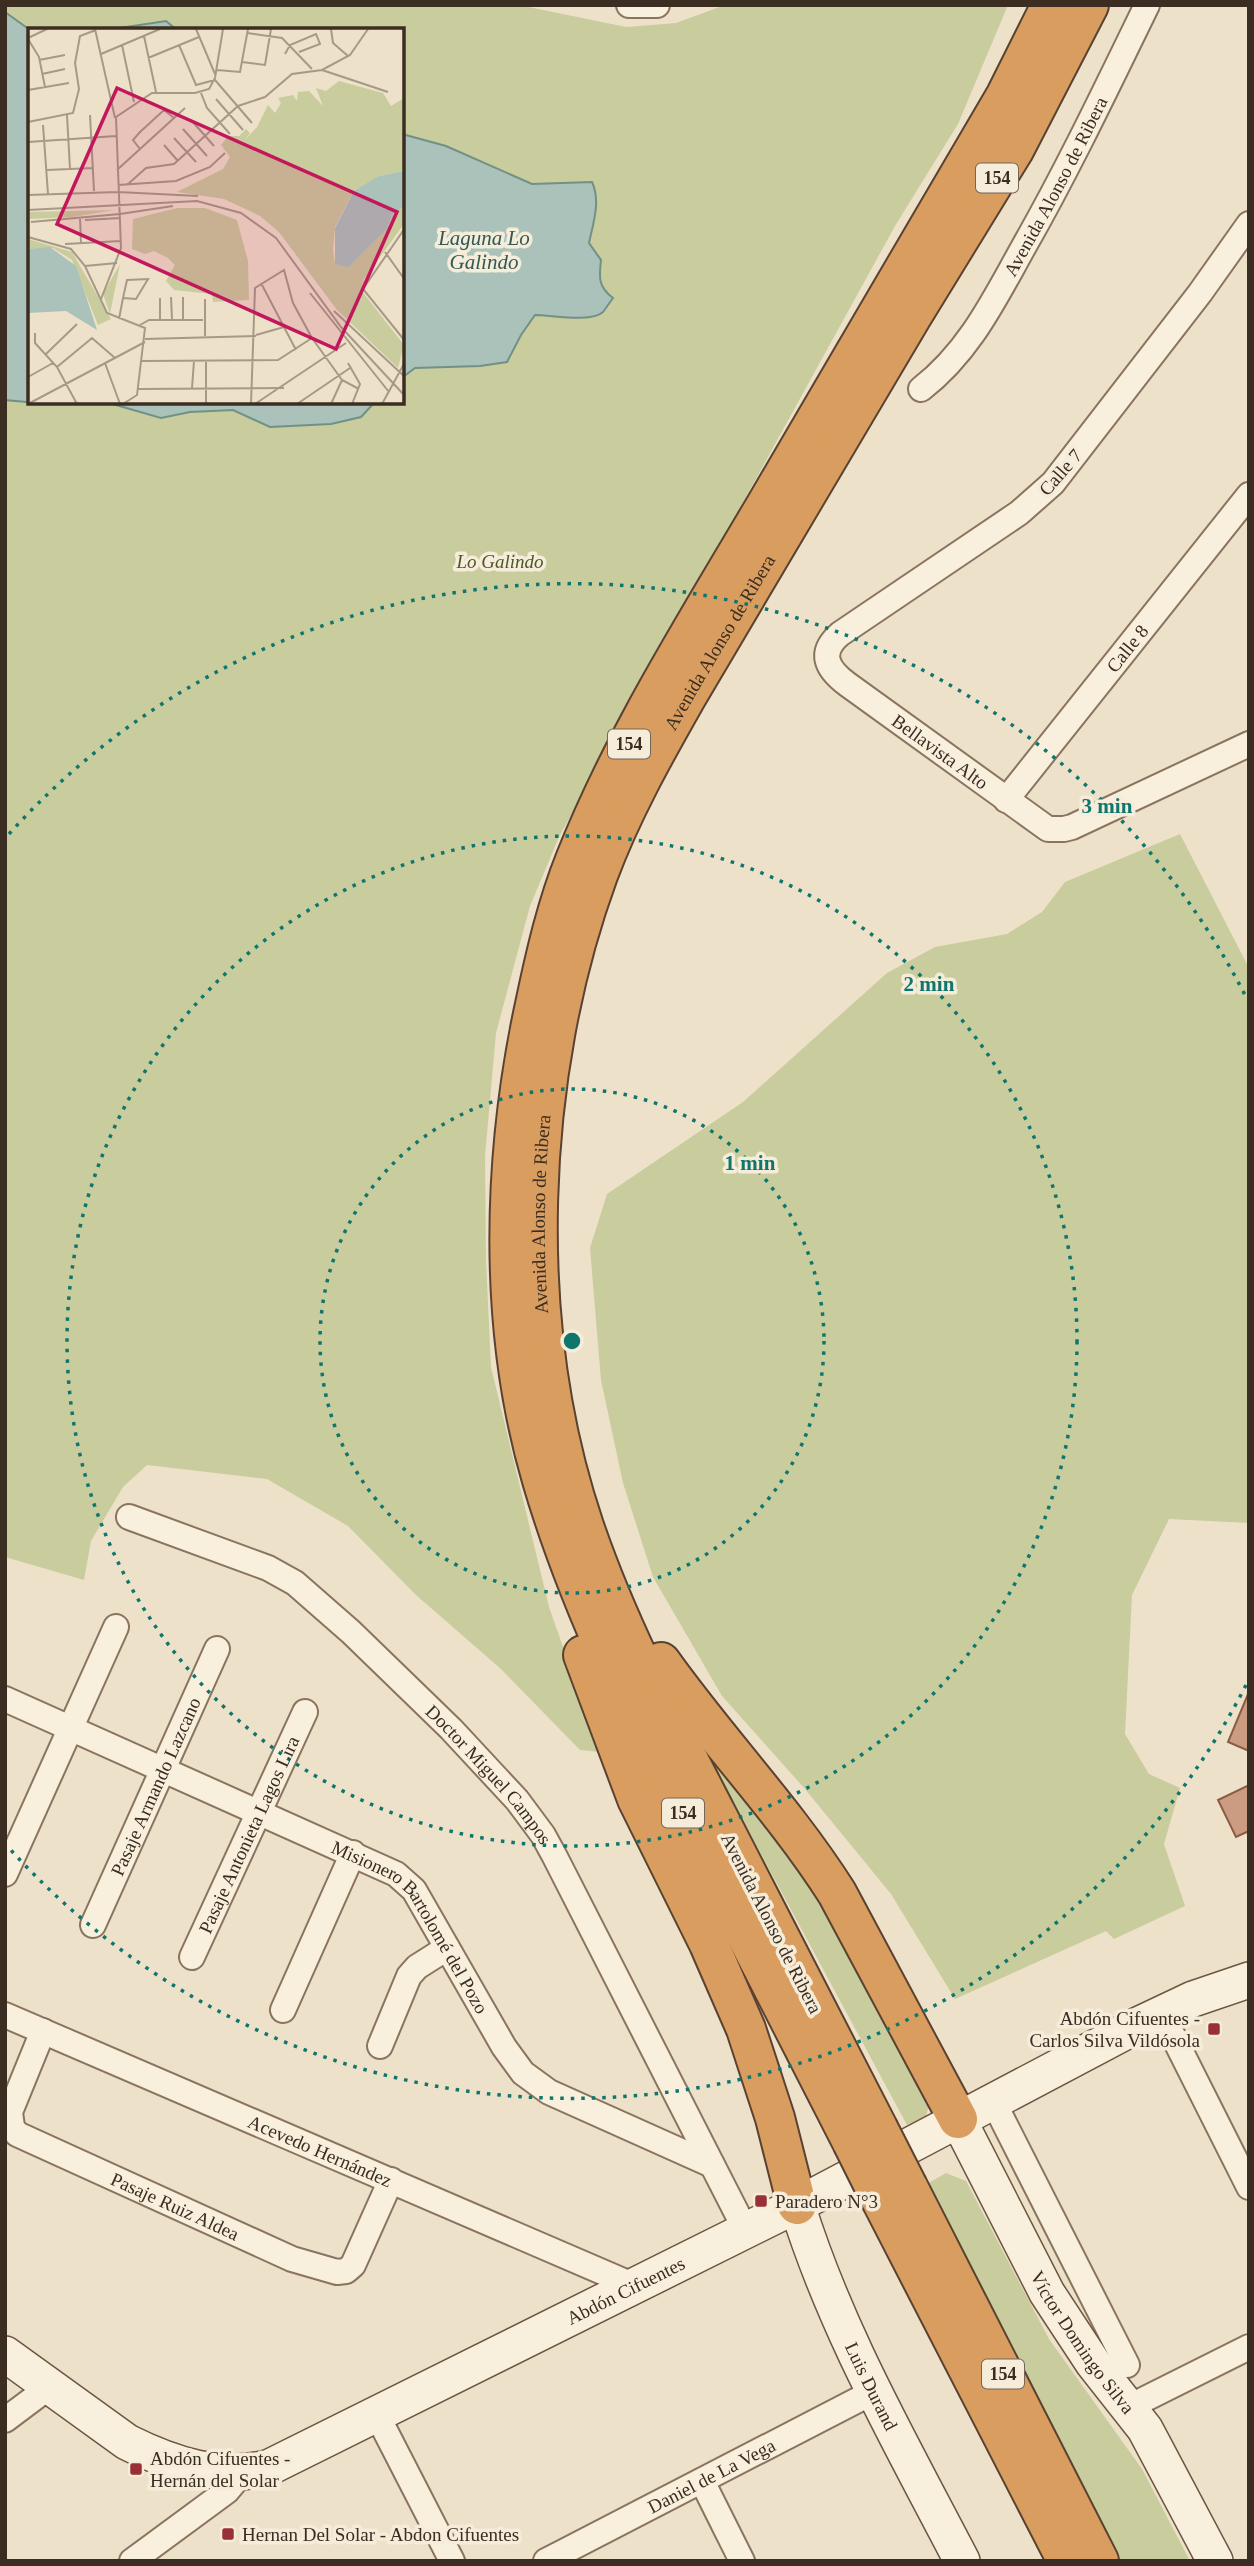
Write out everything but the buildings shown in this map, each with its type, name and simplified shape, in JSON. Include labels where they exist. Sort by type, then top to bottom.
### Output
[{"type":"highway","points":[[935,214],[991,88],[1022,5]]},
{"type":"highway","name":"Avenida Alonso de Ribera","points":[[865,2135],[633,1710],[585,1602],[540,1473],[515,1337],[510,1223],[520,1084],[539,982],[555,921],[573,865],[630,741],[1006,95],[1051,5]]},
{"type":"highway","name":"Avenida Alonso de Ribera","points":[[1067,2561],[599,1568],[569,1477],[558,1426],[543,1326],[538,1193],[551,1058],[570,964],[598,874],[614,836],[674,718],[904,328],[1014,150],[1082,20],[1098,5]]},
{"type":"highway","points":[[540,1473],[552,1556],[564,1601],[637,1799],[709,1944],[746,2029],[775,2118],[797,2205]]},
{"type":"highway","points":[[599,1568],[694,1709],[795,1832],[818,1865],[842,1903],[958,2119]]},
{"type":"highway","name":"Avenida Alonso de Ribera","points":[[895,2194],[1099,2561]]},
{"type":"street","points":[[629,5],[657,5]]},
{"type":"street","name":"Avenida Alonso de Ribera","points":[[921,389],[953,361],[981,322],[1067,167],[1147,5]]},
{"type":"street","name":"Calle 7","points":[[829,668],[827,660],[830,645],[840,634],[1019,513],[1053,482],[1200,293],[1249,224]]},
{"type":"street","name":"Calle 8","points":[[1006,800],[1249,495]]},
{"type":"street","name":"Bellavista Alto","points":[[829,668],[1040,825],[1056,830],[1072,827],[1249,744]]},
{"type":"street","name":"Doctor Miguel Campos","points":[[129,1517],[268,1568],[295,1583],[397,1676],[504,1784],[530,1816],[554,1855],[712,2165]]},
{"type":"street","points":[[5,1874],[116,1627]]},
{"type":"street","name":"Pasaje Armando Lazcano","points":[[93,1925],[217,1649]]},
{"type":"street","name":"Misionero Bartolomé del Pozo","points":[[5,1699],[396,1874],[414,1890],[513,2061],[535,2084],[712,2165]]},
{"type":"street","name":"Pasaje Antonieta Lagos Lira","points":[[192,1957],[304,1712]]},
{"type":"street","points":[[283,2010],[353,1853]]},
{"type":"street","points":[[380,2046],[409,1976],[417,1967],[447,1948]]},
{"type":"street","name":"Abdón Cifuentes","points":[[5,2354],[127,2442],[145,2451],[202,2469],[243,2472],[270,2467],[746,2231],[1161,2014],[1193,1999],[1249,1980]]},
{"type":"street","points":[[1161,2014],[1249,2187]]},
{"type":"street","name":"Acevedo Hernández","points":[[5,2015],[635,2286]]},
{"type":"street","name":"Pasaje Ruiz Aldea","points":[[43,2031],[11,2105],[10,2119],[17,2134],[261,2246],[337,2273],[346,2271],[353,2265],[391,2180]]},
{"type":"street","name":"Víctor Domingo Silva","points":[[993,2101],[1127,2365]]},
{"type":"street","name":"Víctor Domingo Silva","points":[[958,2119],[1052,2302],[1077,2342],[1145,2429],[1215,2561]]},
{"type":"street","points":[[712,2165],[746,2231]]},
{"type":"street","name":"Luis Durand","points":[[797,2205],[827,2290],[874,2391],[962,2561]]},
{"type":"street","points":[[1127,2408],[1249,2347]]},
{"type":"street","points":[[5,2420],[49,2387]]},
{"type":"street","name":"Daniel de La Vega","points":[[546,2561],[874,2391]]},
{"type":"street","points":[[377,2415],[452,2561]]},
{"type":"street","points":[[132,2561],[227,2491],[243,2472]]},
{"type":"street","points":[[702,2480],[742,2561]]},
{"type":"green space","name":"Lo Galindo","points":[[5,5],[519,5],[626,27],[676,23],[725,5],[1008,5],[958,124],[895,226],[559,837],[530,906],[496,1033],[485,1156],[491,1367],[549,1607],[600,1752],[580,1750],[501,1669],[416,1595],[348,1526],[267,1479],[147,1465],[123,1487],[91,1541],[84,1580],[5,1557],[5,400],[28,404],[112,404],[161,418],[190,412],[233,410],[270,427],[361,417],[373,404],[404,404],[404,376],[415,368],[480,366],[507,362],[535,315],[582,319],[613,298],[601,281],[601,260],[588,243],[594,221],[592,182],[532,184],[446,146],[404,134],[404,28],[175,28],[166,21],[119,28],[28,28],[5,12]]},
{"type":"green space","points":[[1180,834],[1249,968],[1249,1523],[1169,1519],[1132,1595],[1125,1734],[1149,1774],[1180,1788],[1164,1844],[1185,1906],[1114,1939],[1106,1931],[955,1999],[891,1894],[805,1789],[722,1696],[653,1577],[623,1483],[601,1380],[590,1248],[607,1194],[743,1102],[887,973],[935,947],[1007,934],[1042,912],[1065,882]]},
{"type":"green space","points":[[698,1737],[792,1841],[931,2097],[926,2116],[907,2125]]},
{"type":"green space","points":[[946,2173],[966,2181],[1049,2339],[1142,2469],[1190,2561],[1120,2561],[925,2185]]},
{"type":"water","points":[[5,12],[28,29],[28,402],[5,400]]},
{"type":"water","points":[[166,21],[175,28],[119,28]]},
{"type":"water","name":"Laguna Lo Galindo","points":[[404,135],[446,146],[532,184],[592,182],[596,205],[589,243],[601,260],[602,286],[613,298],[603,312],[581,318],[535,315],[507,362],[480,366],[415,368],[404,376]]},
{"type":"water","points":[[112,404],[373,404],[361,417],[331,424],[270,427],[233,410],[190,412],[161,418]]},
{"type":"place","name":"Abdón Cifuentes - Carlos Silva Vildósola","points":[[1214,2029]]},
{"type":"place","name":"Paradero N°3","points":[[761,2201]]},
{"type":"place","name":"Abdón Cifuentes - Hernán del Solar","points":[[136,2469]]},
{"type":"place","name":"Hernan Del Solar - Abdon Cifuentes","points":[[228,2534]]}]
